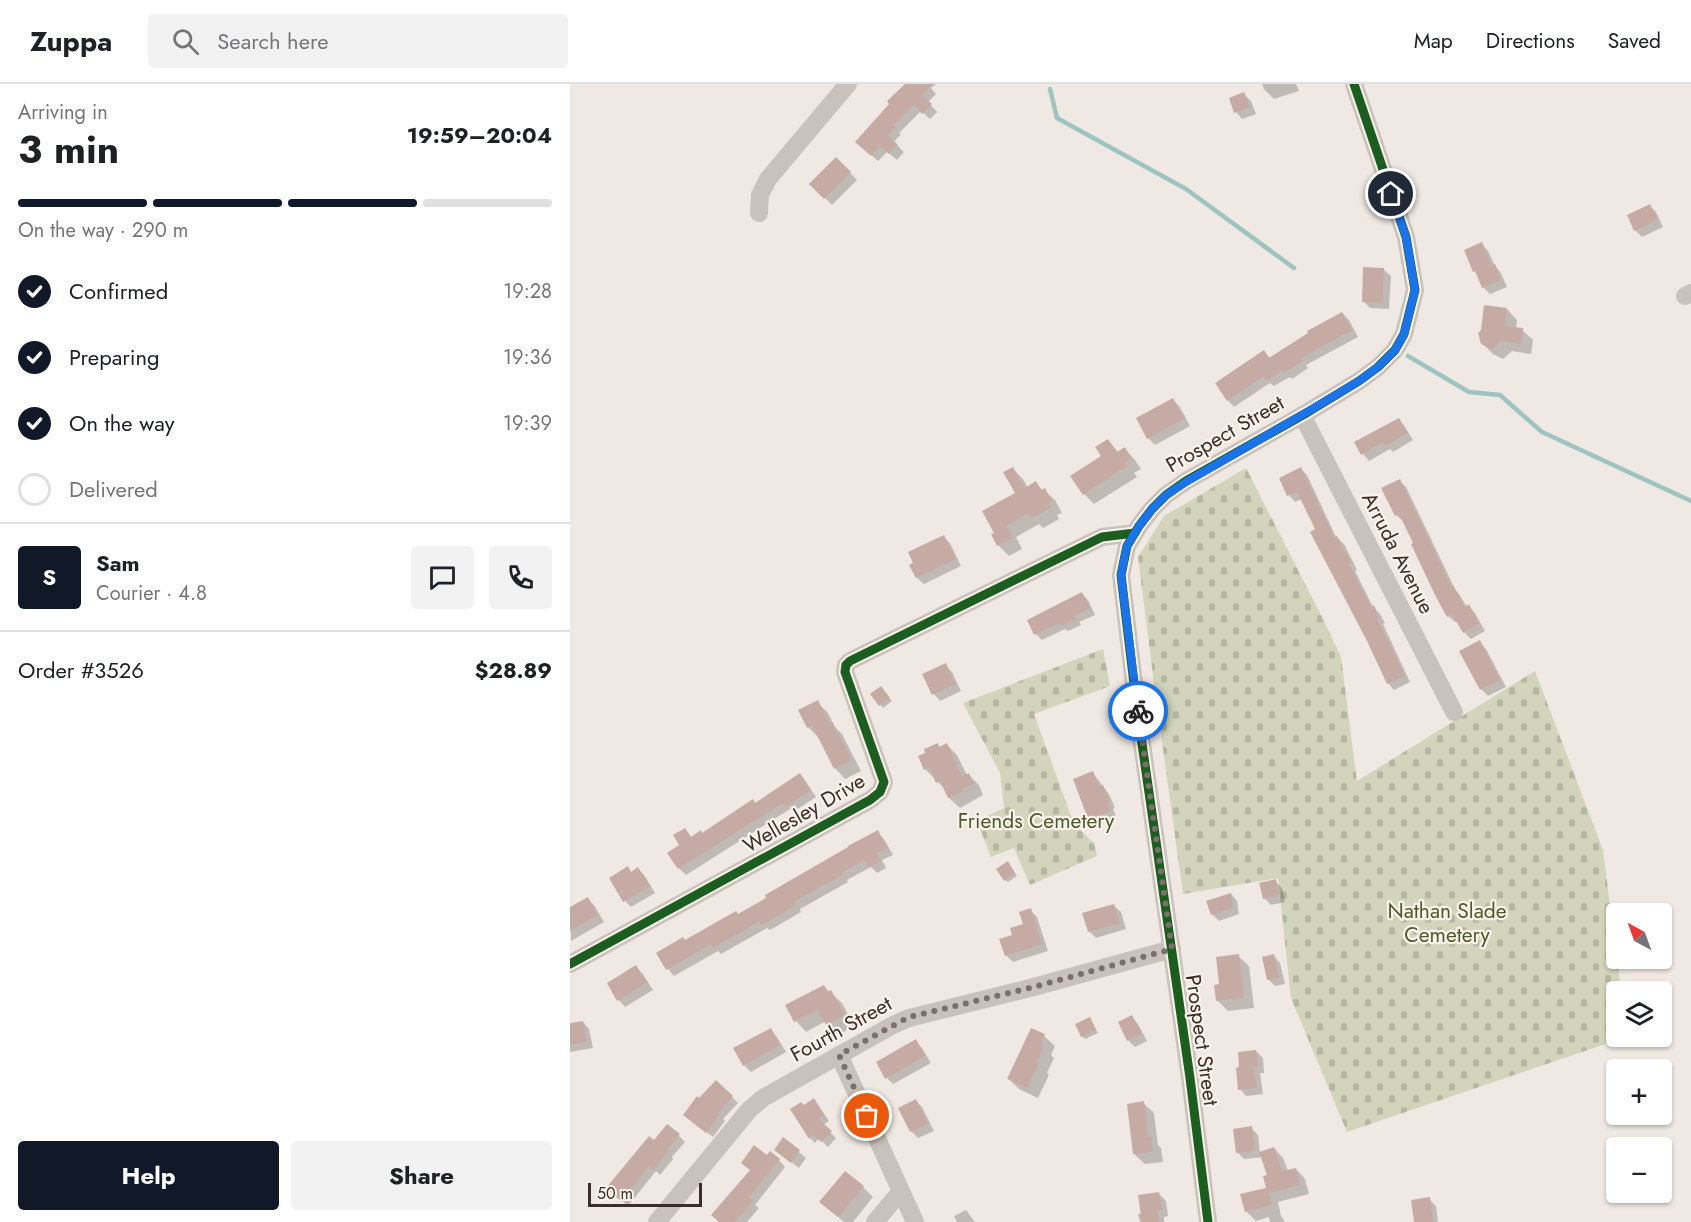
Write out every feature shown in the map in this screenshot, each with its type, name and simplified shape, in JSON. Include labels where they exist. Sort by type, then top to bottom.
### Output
[{"type":"street","points":[[759,213],[760,195],[768,179],[848,84]]},
{"type":"street","name":"Prospect Street","points":[[1208,1222],[1137,709],[1121,575],[1127,546],[1152,509],[1166,495],[1302,415],[1378,367],[1395,350],[1404,334],[1415,290],[1406,237],[1354,84]]},
{"type":"street","name":"Arruda Avenue","points":[[1302,415],[1454,712]]},
{"type":"street","name":"Wellesley Drive","points":[[570,964],[870,800],[880,792],[884,782],[845,672],[846,665],[850,661],[1102,537],[1135,532]]},
{"type":"street","name":"Fourth Street","points":[[657,1222],[749,1110],[763,1098],[909,1017],[1030,988],[1172,949]]},
{"type":"street","points":[[839,1055],[915,1222]]},
{"type":"street","points":[[876,1222],[901,1191]]},
{"type":"green space","name":"Nathan Slade Cemetery","points":[[1246,468],[1341,657],[1357,781],[1535,671],[1603,850],[1610,903],[1606,903],[1606,969],[1618,969],[1620,981],[1606,981],[1606,1044],[1347,1132],[1291,998],[1278,878],[1183,894],[1138,557],[1164,516]]},
{"type":"green space","name":"Friends Cemetery","points":[[1103,649],[1110,686],[1034,714],[1074,824],[1094,843],[1097,856],[1030,885],[1014,848],[991,857],[977,821],[1004,808],[1000,773],[963,703]]},
{"type":"building","points":[[905,84],[933,84],[922,95],[932,104],[922,114],[914,105],[894,125],[896,127],[888,135],[898,145],[889,154],[880,146],[871,156],[855,142],[889,104],[887,101]]},
{"type":"building","points":[[1244,92],[1250,107],[1234,113],[1229,98]]},
{"type":"building","points":[[836,157],[851,172],[824,199],[809,184]]},
{"type":"building","points":[[1650,204],[1658,220],[1634,231],[1627,215]]},
{"type":"building","points":[[1482,242],[1491,265],[1495,264],[1501,280],[1482,288],[1464,250]]},
{"type":"building","points":[[1363,267],[1384,268],[1383,303],[1362,302]]},
{"type":"building","points":[[1484,305],[1507,308],[1505,326],[1523,328],[1521,344],[1501,341],[1492,349],[1481,344],[1478,333],[1481,330]]},
{"type":"building","points":[[1342,312],[1352,330],[1301,358],[1303,361],[1284,373],[1282,371],[1266,381],[1264,376],[1227,401],[1215,383],[1264,350],[1269,358],[1308,333],[1307,331]]},
{"type":"building","points":[[1173,398],[1184,419],[1147,439],[1136,418]]},
{"type":"building","points":[[1399,418],[1408,433],[1385,446],[1383,442],[1361,455],[1354,442]]},
{"type":"building","points":[[1108,439],[1117,452],[1125,447],[1131,458],[1125,462],[1127,466],[1083,495],[1070,476],[1101,456],[1095,447]]},
{"type":"building","points":[[1013,467],[1025,488],[1036,481],[1041,490],[1045,488],[1052,502],[1048,504],[1050,508],[1032,518],[1029,513],[1006,526],[1013,538],[997,546],[991,534],[994,533],[982,511],[1015,493],[1003,472]]},
{"type":"building","points":[[1301,467],[1371,607],[1374,605],[1379,617],[1377,618],[1405,676],[1387,684],[1310,532],[1315,529],[1297,492],[1287,496],[1279,478]]},
{"type":"building","points":[[1400,479],[1451,586],[1453,585],[1465,607],[1469,604],[1479,624],[1463,633],[1452,614],[1447,617],[1399,514],[1395,516],[1381,488]]},
{"type":"building","points":[[944,535],[956,559],[916,578],[909,565],[913,563],[908,552]]},
{"type":"building","points":[[1082,592],[1090,608],[1074,616],[1076,619],[1061,626],[1059,623],[1034,635],[1027,620]]},
{"type":"building","points":[[1480,640],[1500,680],[1480,690],[1459,651]]},
{"type":"building","points":[[946,663],[955,684],[932,695],[922,674]]},
{"type":"building","points":[[881,686],[890,698],[879,706],[870,694]]},
{"type":"building","points":[[818,700],[852,760],[834,769],[812,725],[807,728],[798,710]]},
{"type":"building","points":[[938,743],[939,747],[947,743],[962,776],[969,773],[974,784],[948,798],[940,781],[936,783],[929,767],[924,770],[918,756],[925,753],[924,749]]},
{"type":"building","points":[[1093,771],[1099,786],[1103,785],[1110,811],[1088,819],[1073,779]]},
{"type":"building","points":[[800,773],[811,790],[785,807],[783,803],[678,869],[667,853],[679,845],[673,835],[685,828],[691,837],[701,830],[702,833],[753,799],[755,803]]},
{"type":"building","points":[[878,830],[887,848],[877,853],[881,861],[869,867],[865,860],[794,902],[796,905],[762,925],[760,921],[713,948],[711,944],[666,970],[656,953],[683,937],[685,940],[736,911],[738,914],[766,898],[765,895]]},
{"type":"building","points":[[1008,861],[1015,873],[1004,881],[996,869]]},
{"type":"building","points":[[628,866],[631,872],[638,867],[650,886],[623,902],[609,878]]},
{"type":"building","points":[[1276,879],[1279,895],[1263,899],[1259,883]]},
{"type":"building","points":[[1231,893],[1233,908],[1211,915],[1206,901]]},
{"type":"building","points":[[588,897],[598,915],[570,931],[570,907]]},
{"type":"building","points":[[1114,904],[1120,923],[1088,932],[1082,913]]},
{"type":"building","points":[[1031,908],[1042,944],[1005,956],[999,939],[1012,935],[1010,928],[1023,924],[1019,912]]},
{"type":"building","points":[[1239,954],[1244,998],[1216,1001],[1214,985],[1219,984],[1216,957]]},
{"type":"building","points":[[1274,954],[1279,978],[1267,980],[1262,957]]},
{"type":"building","points":[[636,965],[647,983],[617,1001],[607,983]]},
{"type":"building","points":[[824,985],[828,992],[831,990],[845,1015],[826,1025],[818,1010],[794,1022],[785,1005]]},
{"type":"building","points":[[1132,1015],[1142,1034],[1127,1041],[1118,1022]]},
{"type":"building","points":[[1090,1017],[1096,1030],[1081,1037],[1075,1024]]},
{"type":"building","points":[[583,1021],[587,1042],[570,1045],[570,1023]]},
{"type":"building","points":[[771,1028],[780,1045],[743,1066],[733,1048]]},
{"type":"building","points":[[1031,1028],[1045,1034],[1041,1045],[1044,1046],[1037,1062],[1039,1063],[1027,1088],[1007,1079]]},
{"type":"building","points":[[916,1039],[925,1056],[885,1079],[876,1062]]},
{"type":"building","points":[[1256,1050],[1258,1067],[1254,1067],[1257,1088],[1238,1090],[1236,1068],[1239,1067],[1238,1052]]},
{"type":"building","points":[[716,1080],[733,1096],[718,1113],[720,1114],[706,1133],[683,1115],[697,1096],[699,1098]]},
{"type":"building","points":[[814,1098],[824,1115],[818,1119],[832,1131],[821,1142],[812,1134],[809,1139],[790,1109],[801,1102],[804,1105]]},
{"type":"building","points":[[916,1099],[928,1124],[910,1132],[898,1108]]},
{"type":"building","points":[[1144,1101],[1148,1137],[1151,1136],[1153,1152],[1133,1154],[1127,1104]]},
{"type":"building","points":[[667,1124],[680,1134],[653,1170],[649,1166],[621,1201],[606,1188],[649,1136],[654,1140]]},
{"type":"building","points":[[1252,1126],[1255,1151],[1236,1153],[1233,1129]]},
{"type":"building","points":[[783,1137],[800,1150],[791,1163],[774,1150]]},
{"type":"building","points":[[754,1145],[767,1155],[770,1151],[780,1159],[749,1197],[753,1201],[735,1222],[719,1222],[711,1215],[750,1170],[741,1163]]},
{"type":"building","points":[[1274,1147],[1282,1171],[1296,1168],[1300,1185],[1269,1193],[1272,1205],[1245,1212],[1240,1194],[1266,1188],[1263,1176],[1267,1175],[1259,1152]]},
{"type":"building","points":[[845,1171],[864,1186],[838,1217],[819,1202]]},
{"type":"building","points":[[1159,1192],[1162,1210],[1158,1210],[1159,1222],[1142,1222],[1138,1195]]},
{"type":"building","points":[[1430,1197],[1433,1222],[1414,1222],[1411,1200]]},
{"type":"waterway","points":[[1050,89],[1057,118],[1186,189],[1294,268]]},
{"type":"waterway","points":[[1408,356],[1469,392],[1500,395],[1542,432],[1691,501]]},
{"type":"cycle path","points":[[1208,1222],[1190,1078],[1137,709],[1121,575],[1127,546],[1139,526],[1166,495],[1186,481],[1359,381],[1395,350],[1404,334],[1415,290],[1406,237],[1354,84]]},
{"type":"cycle path","points":[[570,964],[870,800],[880,792],[884,782],[845,672],[846,665],[850,661],[1102,537],[1135,533]]},
{"type":"way so far","points":[[867,1116],[839,1055],[893,1025],[909,1017],[1030,988],[1172,949],[1138,711]]},
{"type":"route","points":[[1138,711],[1121,575],[1127,546],[1139,526],[1166,495],[1359,381],[1395,350],[1404,334],[1415,290],[1406,237],[1391,194]]}]
